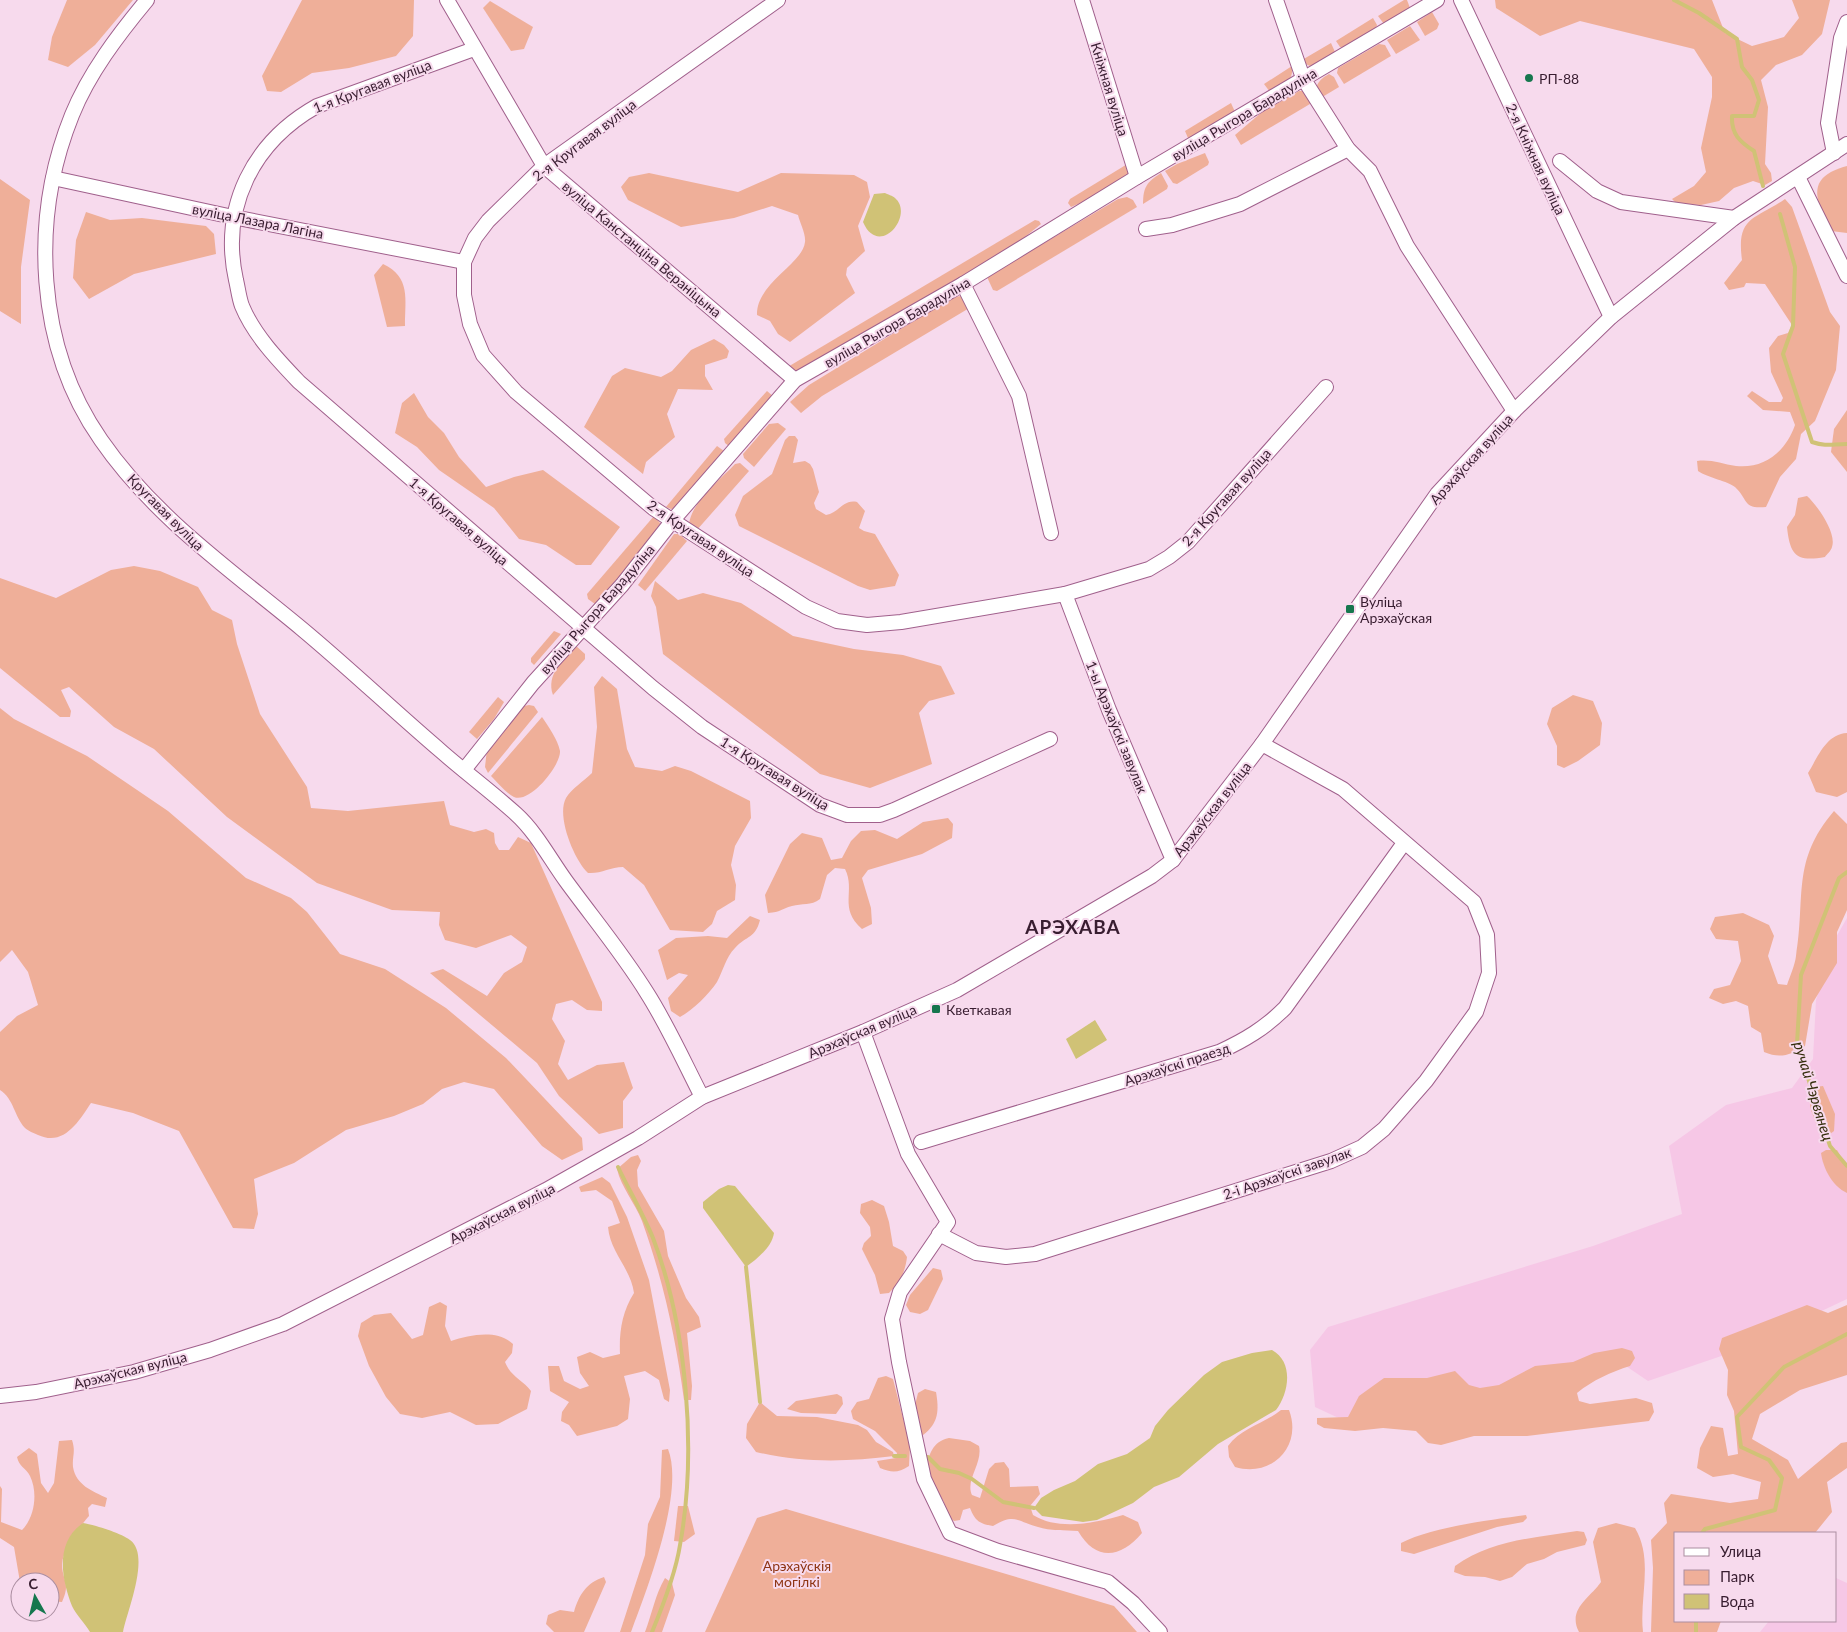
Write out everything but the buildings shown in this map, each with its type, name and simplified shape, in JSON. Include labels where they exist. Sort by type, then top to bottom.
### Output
[{"type":"street","name":"Кругавая вуліца","points":[[147,0],[122,30],[94,71],[72,113],[49,198],[45,270],[56,338],[66,372],[99,438],[134,483],[198,546],[303,630],[520,817],[647,992],[702,1097]]},
{"type":"street","name":"вуліца Канстанціна Вераніцына","points":[[447,0],[544,166],[795,380]]},
{"type":"street","name":"2-я Кругавая вуліца","points":[[778,0],[544,166],[488,221],[475,238],[464,262],[464,295],[470,324],[483,355],[516,392],[653,508],[806,607],[836,621],[867,625],[901,622],[1065,594],[1130,577],[1149,570],[1188,542],[1326,386]]},
{"type":"street","name":"Кніжная вуліца","points":[[1082,0],[1138,177]]},
{"type":"street","points":[[1276,0],[1303,78],[1348,148],[1370,171],[1407,246],[1514,410]]},
{"type":"street","name":"вуліца Рыгора Барадуліна","points":[[464,770],[533,683],[622,585],[673,520],[795,380],[963,284],[1303,78],[1437,0]]},
{"type":"street","name":"2-я Кніжная вуліца","points":[[1462,0],[1611,317]]},
{"type":"street","points":[[1834,154],[1828,123],[1841,38],[1847,22]]},
{"type":"street","name":"1-я Кругавая вуліца","points":[[474,49],[339,96],[296,118],[277,134],[256,162],[242,190],[233,217],[232,246],[234,270],[242,305],[258,334],[281,364],[306,389],[583,628],[702,727],[820,805],[847,815],[880,815],[1050,739]]},
{"type":"street","name":"Арэхаўская вуліца","points":[[0,1396],[36,1392],[134,1372],[210,1350],[282,1324],[559,1183],[638,1138],[702,1097],[932,1002],[1003,965],[1152,876],[1173,860],[1262,744],[1437,494],[1514,410],[1611,317],[1734,218],[1847,144]]},
{"type":"street","points":[[1146,229],[1172,225],[1240,204],[1348,148]]},
{"type":"street","points":[[1560,161],[1598,191],[1621,202],[1734,218]]},
{"type":"street","points":[[1798,177],[1847,276]]},
{"type":"street","name":"вуліца Лазара Лагіна","points":[[53,178],[233,217],[464,262]]},
{"type":"street","points":[[963,284],[1019,396],[1051,533]]},
{"type":"street","name":"1-ы Арэхаўскі завулак","points":[[1065,594],[1108,710],[1173,860]]},
{"type":"street","name":"2-і Арэхаўскі завулак","points":[[939,1234],[976,1253],[1006,1257],[1035,1254],[1331,1161],[1362,1147],[1384,1129],[1426,1081],[1476,1012],[1488,974],[1487,935],[1474,902],[1343,789],[1262,744]]},
{"type":"street","name":"Арэхаўскі праезд","points":[[921,1142],[1219,1052],[1244,1041],[1266,1026],[1285,1008],[1404,843]]},
{"type":"street","points":[[863,1032],[908,1154],[948,1222],[900,1292],[892,1319],[899,1362],[924,1479],[950,1533],[998,1551],[1108,1582],[1133,1603],[1160,1632]]},
{"type":"shaded area","points":[[1847,918],[1847,1299],[1739,1350],[1648,1381],[1617,1360],[1345,1421],[1315,1407],[1310,1350],[1328,1327],[1593,1246],[1682,1214],[1669,1146],[1726,1105],[1792,1088],[1813,1059],[1816,1000],[1835,939]]},
{"type":"shaded area","points":[[1837,1578],[1847,1583],[1847,1632],[1760,1632],[1768,1622],[1837,1622]]},
{"type":"green space","points":[[67,0],[133,0],[95,45],[68,67],[48,60],[52,37]]},
{"type":"green space","points":[[302,0],[414,0],[413,36],[396,56],[349,68],[312,73],[281,92],[267,91],[262,76]]},
{"type":"green space","points":[[1407,0],[1410,8],[1384,24],[1378,16]]},
{"type":"green space","points":[[1495,0],[1712,0],[1725,33],[1752,46],[1784,37],[1799,18],[1792,0],[1830,0],[1822,34],[1802,55],[1776,65],[1761,80],[1768,107],[1765,164],[1771,173],[1772,181],[1765,185],[1753,181],[1734,188],[1719,201],[1701,205],[1677,204],[1672,199],[1694,186],[1706,172],[1701,148],[1712,97],[1712,77],[1694,49],[1580,21],[1540,36],[1496,8]]},
{"type":"green space","points":[[490,1],[533,27],[524,49],[511,51],[483,8]]},
{"type":"green space","points":[[1432,12],[1439,24],[1437,29],[1425,36],[1417,22]]},
{"type":"green space","points":[[1373,18],[1377,25],[1375,31],[1346,48],[1340,47],[1336,41]]},
{"type":"green space","points":[[1410,26],[1420,40],[1396,54],[1387,40]]},
{"type":"green space","points":[[1331,43],[1335,52],[1323,62],[1310,66],[1302,60]]},
{"type":"green space","points":[[1379,44],[1385,45],[1391,56],[1344,84],[1337,73],[1338,68]]},
{"type":"green space","points":[[1292,66],[1291,76],[1287,82],[1270,92],[1264,84]]},
{"type":"green space","points":[[1329,74],[1334,77],[1339,87],[1319,99],[1316,91],[1318,84]]},
{"type":"green space","points":[[1299,91],[1306,91],[1315,101],[1241,145],[1235,135],[1262,112]]},
{"type":"green space","points":[[1231,103],[1235,112],[1190,139],[1188,138],[1185,131]]},
{"type":"green space","points":[[1205,153],[1209,162],[1208,165],[1177,184],[1173,183],[1165,171],[1177,164]]},
{"type":"green space","points":[[1129,163],[1130,174],[1104,193],[1071,207],[1068,203],[1070,199]]},
{"type":"green space","points":[[1847,166],[1847,233],[1831,231],[1821,209],[1817,191],[1819,183],[1825,176]]},
{"type":"green space","points":[[649,173],[738,192],[781,173],[854,175],[867,182],[870,197],[858,226],[865,251],[847,268],[846,275],[855,293],[790,342],[778,334],[770,321],[757,315],[764,293],[797,258],[802,250],[805,239],[798,215],[772,206],[734,218],[681,227],[628,200],[621,187],[629,177]]},
{"type":"green space","points":[[1161,173],[1168,186],[1167,189],[1143,204],[1147,186],[1152,179]]},
{"type":"green space","points":[[0,179],[30,200],[21,267],[21,324],[0,311]]},
{"type":"green space","points":[[1127,197],[1133,200],[1137,207],[997,291],[993,290],[987,277],[1118,199]]},
{"type":"green space","points":[[1785,199],[1792,207],[1830,312],[1840,326],[1836,370],[1815,421],[1801,434],[1796,459],[1780,477],[1766,507],[1753,507],[1747,503],[1732,485],[1698,471],[1697,461],[1712,461],[1736,466],[1756,465],[1780,450],[1786,443],[1795,425],[1790,412],[1763,410],[1747,396],[1752,391],[1769,402],[1781,402],[1783,398],[1771,372],[1769,348],[1778,336],[1788,333],[1792,325],[1765,284],[1746,283],[1744,287],[1729,290],[1724,283],[1742,260],[1742,235],[1745,227],[1757,216]]},
{"type":"green space","points":[[86,212],[110,220],[142,218],[206,226],[214,234],[216,254],[134,274],[89,299],[73,278],[76,240]]},
{"type":"green space","points":[[1035,220],[1041,224],[1015,245],[802,373],[794,373],[786,368]]},
{"type":"green space","points":[[383,264],[392,269],[402,282],[405,298],[405,326],[387,327],[374,275]]},
{"type":"green space","points":[[961,296],[966,299],[971,307],[822,396],[801,413],[790,402],[809,385],[953,297]]},
{"type":"green space","points":[[714,339],[724,345],[729,351],[727,358],[705,365],[705,376],[713,390],[678,389],[667,414],[675,437],[646,462],[643,474],[584,427],[612,376],[625,368],[661,377],[672,371],[691,350]]},
{"type":"green space","points":[[767,391],[774,397],[730,447],[725,443],[724,439]]},
{"type":"green space","points":[[414,393],[428,417],[444,433],[459,457],[486,487],[514,477],[543,470],[620,527],[591,565],[576,565],[546,545],[519,539],[494,508],[439,470],[417,447],[395,433],[402,403]]},
{"type":"green space","points":[[1847,410],[1847,472],[1831,452],[1834,429]]},
{"type":"green space","points":[[778,423],[786,429],[754,467],[744,458],[743,454],[769,424]]},
{"type":"green space","points":[[789,436],[795,436],[798,440],[793,463],[805,461],[813,469],[819,492],[814,503],[816,509],[826,515],[848,502],[857,502],[865,511],[859,528],[875,534],[899,575],[895,586],[870,590],[858,586],[739,526],[735,515],[743,496],[772,474],[785,440]]},
{"type":"green space","points":[[717,446],[724,451],[724,455],[677,508],[671,509],[666,507]]},
{"type":"green space","points":[[740,463],[749,471],[696,531],[689,524],[695,507],[735,464]]},
{"type":"green space","points":[[1807,496],[1821,512],[1832,534],[1832,547],[1825,557],[1801,557],[1793,551],[1790,545],[1787,527],[1795,515],[1798,498]]},
{"type":"green space","points":[[654,516],[660,523],[661,529],[595,604],[588,599],[587,594]]},
{"type":"green space","points":[[674,534],[679,534],[687,541],[645,591],[638,585]]},
{"type":"green space","points":[[134,566],[160,571],[198,587],[212,610],[232,620],[237,644],[260,714],[307,787],[311,808],[348,811],[444,801],[450,825],[474,832],[486,829],[494,833],[495,843],[499,850],[509,850],[518,837],[531,843],[602,1002],[602,1011],[587,1010],[572,1000],[556,1004],[552,1019],[565,1041],[558,1064],[568,1080],[597,1065],[624,1062],[633,1088],[623,1101],[623,1128],[599,1134],[559,1096],[537,1063],[430,973],[443,969],[487,996],[504,973],[522,962],[527,947],[511,935],[476,948],[445,940],[439,925],[440,912],[392,910],[317,883],[227,817],[154,749],[114,727],[69,687],[61,690],[71,711],[70,717],[60,717],[0,668],[0,578],[56,598],[111,570]]},
{"type":"green space","points":[[655,581],[678,600],[703,593],[741,603],[793,636],[854,649],[903,655],[941,666],[955,694],[929,701],[919,713],[932,764],[870,788],[820,774],[663,654],[656,607],[651,596]]},
{"type":"green space","points":[[554,631],[561,634],[534,665],[531,662],[531,658]]},
{"type":"green space","points":[[575,645],[585,654],[585,659],[553,695],[551,687],[554,674]]},
{"type":"green space","points":[[602,676],[617,689],[627,749],[635,767],[662,771],[675,766],[691,771],[750,801],[751,818],[735,846],[731,865],[736,885],[735,900],[717,911],[712,924],[703,932],[670,930],[644,885],[623,867],[588,873],[572,848],[565,826],[564,806],[568,795],[592,773],[597,727],[594,687]]},
{"type":"green space","points":[[1573,695],[1593,701],[1602,723],[1600,745],[1578,761],[1564,768],[1557,765],[1557,746],[1547,724],[1552,708]]},
{"type":"green space","points":[[498,697],[504,702],[494,719],[477,739],[469,732]]},
{"type":"green space","points":[[524,706],[534,706],[538,712],[488,773],[485,767],[487,749]]},
{"type":"green space","points":[[0,708],[14,719],[87,756],[168,811],[246,878],[291,898],[307,912],[340,954],[385,969],[446,1008],[506,1058],[582,1138],[583,1150],[562,1160],[542,1146],[494,1089],[464,1082],[442,1089],[423,1104],[394,1116],[346,1130],[294,1163],[254,1179],[258,1214],[254,1229],[233,1228],[179,1131],[133,1113],[91,1103],[70,1130],[56,1138],[47,1138],[26,1129],[8,1098],[0,1090],[0,1032],[17,1016],[38,1005],[28,972],[12,950],[0,962]]},
{"type":"green space","points":[[542,717],[557,742],[560,751],[559,757],[550,774],[536,789],[521,798],[514,797],[491,776]]},
{"type":"green space","points":[[1847,733],[1847,792],[1837,797],[1816,792],[1808,773],[1823,747],[1833,737]]},
{"type":"green space","points":[[1834,811],[1847,824],[1847,910],[1837,932],[1837,963],[1812,1004],[1805,1046],[1785,1055],[1770,1054],[1764,1052],[1761,1033],[1751,1027],[1748,1006],[1736,1001],[1723,1004],[1709,998],[1714,989],[1730,985],[1741,961],[1738,941],[1716,939],[1710,929],[1715,917],[1743,913],[1769,925],[1774,936],[1768,956],[1778,984],[1787,985],[1796,956],[1806,863],[1811,846],[1820,829]]},
{"type":"green space","points":[[948,818],[953,824],[952,838],[922,854],[868,870],[862,878],[871,908],[872,924],[862,929],[851,914],[848,877],[845,869],[835,868],[827,875],[820,899],[817,901],[768,913],[765,895],[790,844],[802,833],[822,838],[831,860],[842,858],[851,841],[861,831],[875,830],[897,839],[923,822]]},
{"type":"green space","points":[[750,916],[760,920],[756,931],[732,952],[710,992],[680,1017],[671,1011],[668,998],[688,975],[679,973],[667,980],[658,950],[676,938],[708,936],[727,938]]},
{"type":"green space","points":[[1823,1086],[1835,1114],[1834,1131],[1830,1134],[1820,1134],[1811,1110],[1808,1092],[1815,1087]]},
{"type":"green space","points":[[1826,1150],[1837,1150],[1847,1168],[1847,1193],[1837,1186],[1826,1170],[1821,1153]]},
{"type":"green space","points":[[638,1155],[641,1161],[637,1170],[638,1186],[664,1231],[668,1256],[686,1298],[699,1317],[701,1327],[687,1333],[692,1386],[691,1400],[684,1400],[668,1309],[650,1243],[639,1214],[617,1169],[631,1157]]},
{"type":"green space","points":[[602,1177],[610,1183],[627,1217],[649,1280],[670,1390],[669,1402],[664,1399],[659,1380],[645,1371],[624,1376],[630,1399],[628,1419],[617,1426],[577,1436],[569,1425],[561,1421],[562,1412],[569,1402],[550,1391],[548,1366],[559,1366],[564,1381],[580,1389],[589,1386],[580,1373],[577,1357],[590,1352],[603,1358],[620,1354],[622,1322],[634,1293],[629,1276],[616,1253],[610,1236],[608,1227],[620,1223],[612,1201],[596,1190],[581,1192],[579,1187]]},
{"type":"green space","points":[[872,1200],[884,1206],[893,1246],[903,1251],[907,1257],[901,1277],[889,1293],[880,1294],[875,1275],[862,1249],[864,1243],[871,1236],[870,1227],[860,1213],[861,1204]]},
{"type":"green space","points":[[933,1268],[941,1270],[943,1279],[928,1310],[920,1314],[910,1312],[906,1305],[910,1295]]},
{"type":"green space","points":[[440,1302],[447,1306],[445,1326],[451,1341],[475,1335],[491,1335],[507,1339],[513,1344],[512,1353],[505,1362],[513,1375],[531,1391],[527,1409],[498,1424],[476,1425],[450,1412],[422,1418],[400,1414],[386,1397],[369,1366],[358,1336],[361,1323],[374,1315],[391,1313],[412,1339],[423,1335],[429,1307]]},
{"type":"green space","points":[[1807,1305],[1828,1313],[1847,1305],[1847,1375],[1800,1390],[1760,1414],[1752,1439],[1788,1460],[1798,1479],[1841,1443],[1847,1442],[1847,1468],[1827,1482],[1832,1512],[1816,1532],[1674,1532],[1674,1622],[1721,1622],[1717,1632],[1651,1632],[1653,1568],[1651,1540],[1667,1523],[1664,1503],[1671,1494],[1730,1503],[1758,1499],[1761,1482],[1733,1474],[1713,1477],[1697,1468],[1700,1448],[1711,1426],[1723,1428],[1728,1456],[1738,1454],[1734,1411],[1727,1395],[1728,1370],[1719,1349],[1722,1338]]},
{"type":"green space","points":[[1622,1348],[1632,1351],[1635,1358],[1630,1366],[1602,1377],[1583,1388],[1577,1393],[1579,1401],[1590,1404],[1636,1398],[1652,1403],[1654,1412],[1649,1421],[1527,1436],[1474,1436],[1441,1445],[1428,1443],[1416,1431],[1383,1428],[1355,1431],[1324,1428],[1317,1424],[1317,1418],[1348,1417],[1359,1396],[1384,1378],[1427,1378],[1455,1371],[1469,1385],[1480,1388],[1499,1385],[1535,1366],[1573,1362],[1594,1353]]},
{"type":"green space","points":[[886,1376],[893,1379],[910,1445],[909,1466],[895,1472],[880,1468],[877,1461],[896,1458],[897,1453],[875,1431],[853,1419],[851,1411],[857,1402],[869,1399],[878,1378]]},
{"type":"green space","points":[[925,1389],[936,1392],[937,1416],[932,1426],[923,1435],[917,1434],[913,1413],[918,1393]]},
{"type":"green space","points":[[837,1394],[842,1397],[843,1404],[836,1414],[801,1413],[787,1409],[796,1401]]},
{"type":"green space","points":[[760,1402],[777,1416],[817,1417],[858,1425],[867,1430],[876,1442],[893,1452],[894,1456],[807,1460],[756,1452],[746,1438],[747,1424]]},
{"type":"green space","points":[[1281,1410],[1289,1410],[1292,1436],[1288,1447],[1281,1456],[1272,1464],[1261,1468],[1235,1467],[1229,1457],[1228,1446],[1246,1430]]},
{"type":"green space","points":[[949,1438],[970,1441],[979,1446],[979,1459],[972,1477],[970,1489],[972,1495],[980,1498],[989,1469],[995,1463],[1004,1462],[1009,1469],[1010,1487],[1038,1486],[1040,1494],[1030,1506],[1033,1515],[1054,1523],[1077,1524],[1101,1521],[1123,1515],[1138,1522],[1142,1533],[1126,1548],[1109,1553],[1093,1548],[1078,1531],[1047,1529],[1015,1519],[1006,1520],[993,1526],[988,1525],[976,1519],[970,1508],[963,1510],[960,1520],[954,1521],[946,1514],[944,1502],[925,1470],[930,1453],[935,1445]]},
{"type":"green space","points":[[72,1440],[74,1448],[73,1467],[77,1478],[85,1487],[107,1498],[105,1507],[92,1504],[88,1508],[89,1516],[72,1538],[65,1552],[62,1570],[66,1590],[62,1602],[60,1602],[60,1572],[18,1572],[14,1547],[0,1538],[0,1486],[2,1489],[1,1522],[22,1530],[30,1518],[34,1504],[34,1489],[30,1476],[19,1463],[17,1457],[29,1448],[37,1454],[41,1483],[48,1493],[54,1483],[59,1441]]},
{"type":"green space","points":[[668,1449],[672,1467],[672,1490],[662,1540],[631,1632],[620,1632],[645,1555],[648,1524],[660,1497],[662,1450]]},
{"type":"green space","points":[[678,1506],[688,1506],[695,1534],[684,1542],[674,1541]]},
{"type":"green space","name":"Арэхаўскія могілкі","points":[[786,1509],[1114,1606],[1137,1632],[705,1632],[757,1518]]},
{"type":"green space","points":[[1526,1515],[1527,1518],[1523,1522],[1497,1527],[1414,1554],[1401,1551],[1401,1543],[1445,1528]]},
{"type":"green space","points":[[1616,1523],[1635,1528],[1641,1540],[1645,1566],[1643,1632],[1579,1632],[1576,1624],[1578,1610],[1601,1582],[1593,1542],[1598,1528]]},
{"type":"green space","points":[[1577,1531],[1584,1532],[1587,1540],[1585,1545],[1557,1552],[1544,1559],[1527,1564],[1512,1577],[1500,1581],[1485,1577],[1465,1576],[1454,1572],[1455,1566],[1469,1557],[1498,1545]]},
{"type":"green space","points":[[604,1577],[606,1582],[584,1632],[554,1632],[546,1624],[548,1615],[560,1610],[574,1612],[584,1590],[592,1583]]},
{"type":"green space","points":[[665,1578],[672,1583],[675,1595],[662,1632],[645,1632],[656,1598]]},
{"type":"water","points":[[885,193],[895,198],[900,205],[901,214],[898,223],[892,230],[885,235],[878,236],[870,232],[863,222],[874,194]]},
{"type":"water","points":[[1095,1020],[1107,1040],[1076,1059],[1066,1039]]},
{"type":"water","points":[[728,1185],[735,1186],[774,1233],[767,1248],[746,1267],[703,1208],[703,1202],[719,1189]]},
{"type":"water","points":[[1272,1350],[1284,1362],[1287,1378],[1284,1395],[1276,1410],[1218,1444],[1179,1477],[1154,1487],[1133,1503],[1097,1520],[1083,1522],[1042,1516],[1034,1508],[1041,1498],[1054,1490],[1075,1481],[1098,1464],[1127,1454],[1150,1438],[1155,1426],[1168,1410],[1204,1375],[1222,1362],[1252,1353]]},
{"type":"water","points":[[83,1523],[101,1527],[121,1535],[130,1540],[136,1547],[138,1570],[136,1584],[123,1632],[90,1632],[72,1606],[63,1572],[64,1550],[74,1531]]},
{"type":"waterway","name":"ручай Чэрвянец","points":[[1674,0],[1699,13],[1737,39],[1742,67],[1752,80],[1759,100],[1754,116],[1732,116],[1733,128],[1737,137],[1754,151],[1763,186]]},
{"type":"waterway","name":"ручай Чэрвянец","points":[[1780,214],[1795,267],[1793,326],[1783,354],[1812,442],[1826,445],[1847,444]]},
{"type":"waterway","name":"ручай Чэрвянец","points":[[1847,872],[1839,878],[1801,975],[1797,1044],[1830,1146],[1847,1166]]},
{"type":"waterway","points":[[618,1167],[653,1238],[665,1273],[674,1310],[686,1390],[688,1470],[680,1545],[664,1601],[652,1632]]},
{"type":"waterway","points":[[746,1267],[760,1402]]},
{"type":"waterway","name":"ручай Чэрвянец","points":[[1703,1532],[1705,1529],[1775,1510],[1782,1478],[1769,1460],[1741,1447],[1737,1417],[1784,1367],[1847,1334]]},
{"type":"waterway","points":[[894,1456],[905,1456]]},
{"type":"waterway","points":[[923,1457],[928,1457],[940,1469],[959,1473],[972,1479],[1003,1502],[1034,1508]]},
{"type":"waterway","name":"ручай Чэрвянец","points":[[1696,1622],[1696,1632]]},
{"type":"place","name":"РП-88","points":[[1529,78]]},
{"type":"place","name":"Вуліца Арэхаўская","points":[[1350,609]]},
{"type":"place","name":"Кветкавая","points":[[936,1009]]},
{"type":"district","name":"АРЭХАВА","points":[[1073,926]]}]
